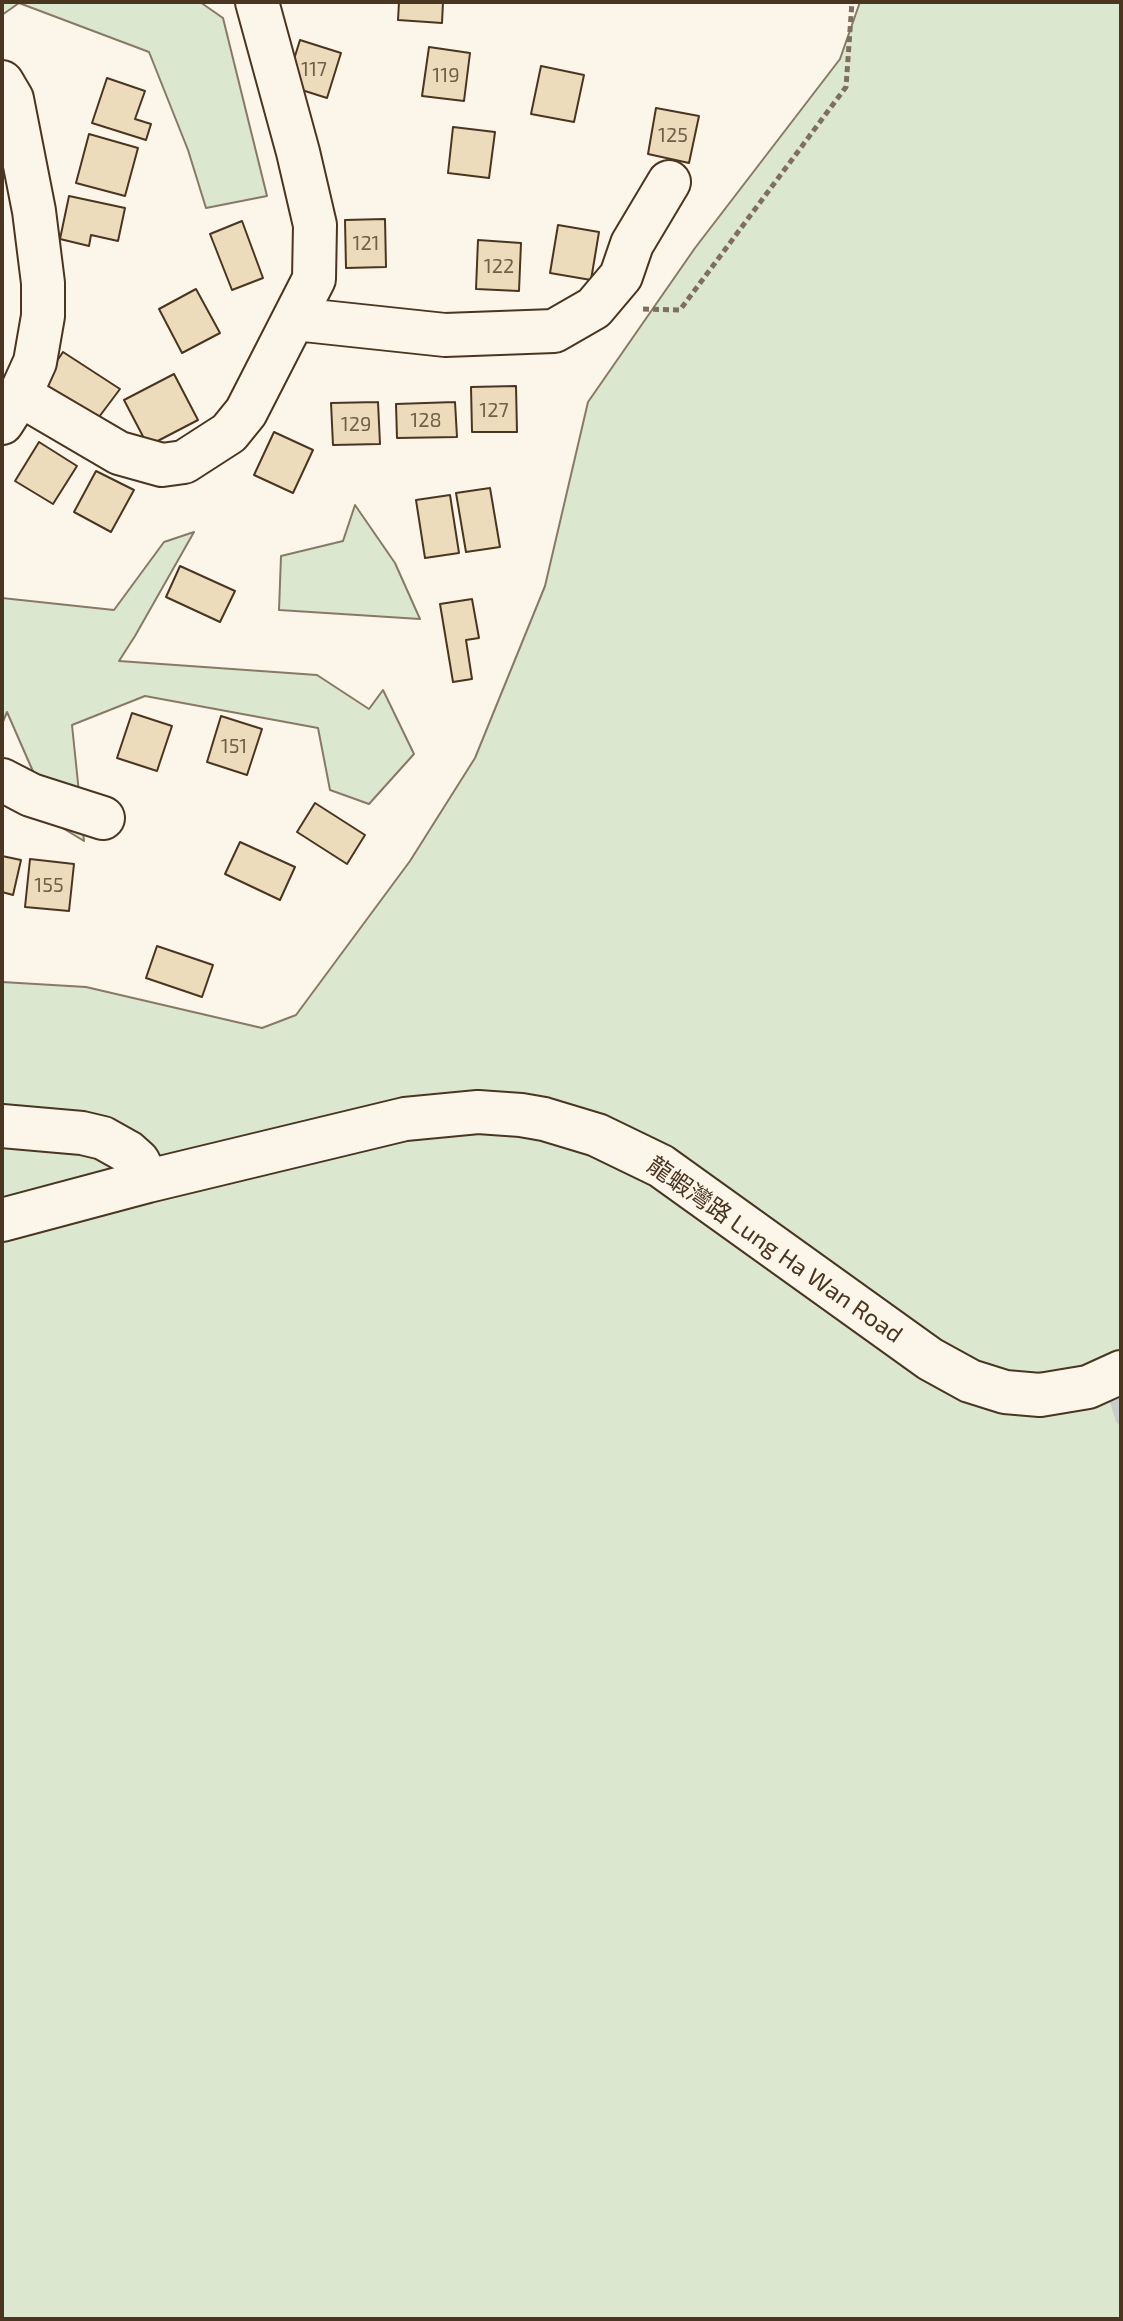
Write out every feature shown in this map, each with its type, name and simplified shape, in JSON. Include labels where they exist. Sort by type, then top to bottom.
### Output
[{"type":"street","points":[[7,91],[34,211],[43,283],[39,348],[11,409],[131,458],[177,465],[229,433],[238,424],[314,279],[315,225],[257,2]]},
{"type":"street","points":[[295,319],[445,335],[554,331],[594,308],[621,276],[632,244],[669,182]]},
{"type":"street","points":[[2,780],[31,795],[103,818]]},
{"type":"street","name":"龍蝦灣路 Lung Ha Wan Road","points":[[2,1220],[405,1119],[437,1114],[498,1112],[544,1119],[597,1135],[661,1166],[930,1359],[970,1381],[1005,1392],[1049,1394],[1088,1387],[1121,1372]]},
{"type":"street","points":[[2,1126],[82,1133],[103,1138],[138,1161],[148,1181]]},
{"type":"path","points":[[594,308],[680,310],[846,87],[852,2]]},
{"type":"green space","points":[[2,2],[200,2],[223,18],[267,196],[206,208],[188,150],[149,52],[19,3],[2,15]]},
{"type":"green space","points":[[860,2],[1121,2],[1121,2319],[2,2319],[2,982],[86,987],[262,1028],[296,1015],[410,861],[475,758],[545,586],[588,402],[695,248],[840,59]]},
{"type":"green space","points":[[355,505],[395,563],[420,619],[279,610],[281,556],[343,541]]},
{"type":"green space","points":[[194,532],[119,661],[317,675],[369,709],[383,690],[414,754],[369,804],[330,790],[318,728],[145,696],[72,725],[84,841],[56,824],[7,712],[2,724],[2,598],[114,610],[164,542]]},
{"type":"building","points":[[399,2],[443,2],[442,23],[398,20]]},
{"type":"building","points":[[300,40],[341,53],[327,98],[286,85]]},
{"type":"building","points":[[429,47],[470,53],[464,101],[422,96]]},
{"type":"building","points":[[541,66],[584,75],[574,122],[531,114]]},
{"type":"building","points":[[107,78],[145,91],[135,119],[151,124],[146,140],[92,123]]},
{"type":"building","points":[[656,108],[699,116],[689,163],[648,154]]},
{"type":"building","points":[[453,127],[495,132],[489,178],[448,173]]},
{"type":"building","points":[[89,134],[138,148],[125,196],[76,183]]},
{"type":"building","points":[[69,196],[125,208],[118,241],[91,235],[89,246],[60,239]]},
{"type":"building","points":[[385,219],[386,267],[346,268],[345,220]]},
{"type":"building","points":[[242,221],[263,278],[232,290],[210,234]]},
{"type":"building","points":[[558,225],[599,232],[591,280],[550,273]]},
{"type":"building","points":[[478,240],[521,243],[519,291],[476,289]]},
{"type":"building","points":[[196,289],[220,333],[182,353],[159,309]]},
{"type":"building","points":[[63,352],[120,389],[99,417],[42,383]]},
{"type":"building","points":[[174,374],[198,420],[148,446],[124,400]]},
{"type":"building","points":[[516,386],[517,432],[472,432],[471,387]]},
{"type":"building","points":[[378,402],[380,444],[333,445],[331,403]]},
{"type":"building","points":[[455,402],[457,437],[397,438],[396,404]]},
{"type":"building","points":[[274,432],[313,450],[293,493],[254,475]]},
{"type":"building","points":[[39,442],[77,466],[53,504],[15,481]]},
{"type":"building","points":[[96,471],[134,490],[111,532],[74,512]]},
{"type":"building","points":[[490,488],[500,547],[466,552],[456,493]]},
{"type":"building","points":[[450,495],[459,553],[425,558],[416,500]]},
{"type":"building","points":[[180,566],[235,591],[220,622],[166,597]]},
{"type":"building","points":[[472,599],[479,638],[466,640],[472,679],[453,682],[440,604]]},
{"type":"building","points":[[132,713],[172,726],[157,771],[117,758]]},
{"type":"building","points":[[221,716],[262,729],[247,775],[207,762]]},
{"type":"building","points":[[315,803],[365,835],[347,864],[297,832]]},
{"type":"building","points":[[240,842],[295,867],[280,900],[225,874]]},
{"type":"building","points":[[2,856],[21,860],[13,895],[2,892]]},
{"type":"building","points":[[30,859],[74,864],[69,911],[25,907]]},
{"type":"building","points":[[157,946],[213,965],[202,997],[146,978]]},
{"type":"waterway","points":[[1111,1387],[1121,1419]]}]
